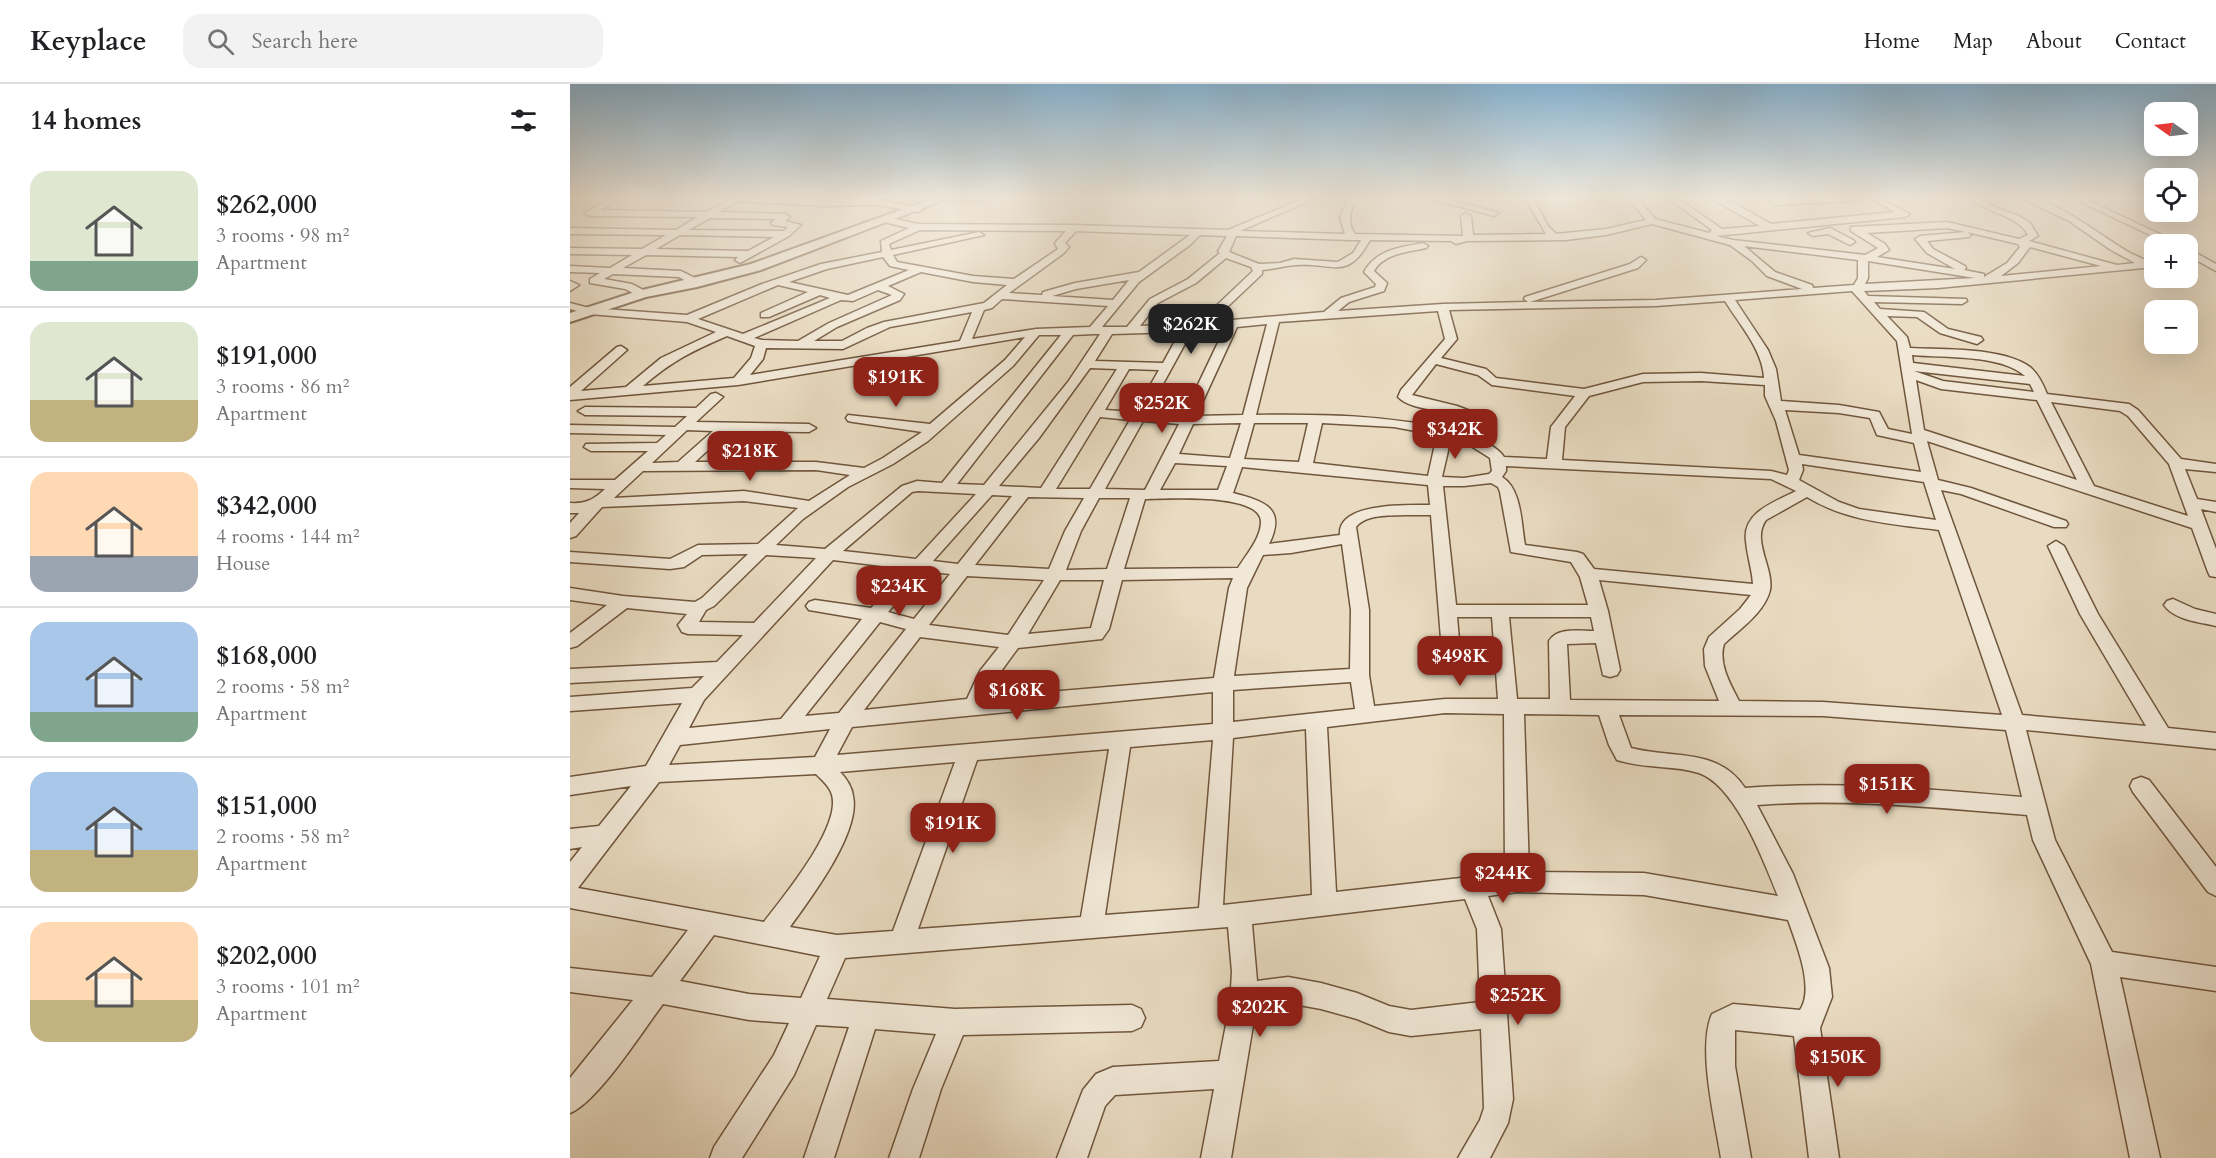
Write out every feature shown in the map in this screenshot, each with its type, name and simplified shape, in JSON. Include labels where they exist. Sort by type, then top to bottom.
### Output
[{"type":"street","points":[[643,294],[628,286],[594,281],[651,248]]},
{"type":"street","points":[[756,267],[740,260],[761,248]]},
{"type":"street","points":[[570,318],[643,294],[697,283],[756,267],[806,248]]},
{"type":"street","points":[[885,248],[889,260],[894,264],[917,270],[973,279],[1016,282]]},
{"type":"street","points":[[688,319],[777,282],[836,263],[921,248]]},
{"type":"street","points":[[570,306],[589,311],[688,319],[761,344],[843,345],[888,324],[988,306],[1016,282],[1063,248]]},
{"type":"street","points":[[1093,331],[1130,285],[1180,248]]},
{"type":"street","points":[[1225,248],[1225,254]]},
{"type":"street","points":[[1225,254],[1257,267],[1281,266],[1294,262],[1340,265],[1357,255],[1361,248]]},
{"type":"street","points":[[1326,316],[1345,300],[1380,289],[1382,283],[1370,272],[1372,264],[1403,248]]},
{"type":"street","points":[[1741,248],[1778,278],[1864,297],[1920,314],[1944,331],[1977,340]]},
{"type":"street","points":[[1788,248],[1865,258],[1982,278],[2005,269],[2018,258],[2024,248]]},
{"type":"street","points":[[1797,249],[1804,248]]},
{"type":"street","points":[[1882,248],[1884,250],[1865,258],[1862,263],[1864,297],[1903,340],[1919,436],[1931,481],[2014,722],[2043,840],[2104,963],[2145,1158]]},
{"type":"street","points":[[1927,248],[1982,278]]},
{"type":"street","points":[[2046,248],[2117,268]]},
{"type":"street","points":[[2114,248],[2144,262]]},
{"type":"street","points":[[570,251],[750,254]]},
{"type":"street","points":[[1130,331],[1154,301],[1192,281],[1225,254]]},
{"type":"street","points":[[2198,257],[2213,265]]},
{"type":"street","points":[[1513,304],[1634,266],[1641,260]]},
{"type":"street","points":[[2198,264],[2213,265]]},
{"type":"street","points":[[1864,297],[1982,278],[2144,265]]},
{"type":"street","points":[[1213,325],[1218,310],[1256,276],[1257,267]]},
{"type":"street","points":[[570,269],[681,274],[697,283]]},
{"type":"street","points":[[777,282],[838,298],[851,299],[917,270]]},
{"type":"street","points":[[1002,296],[1034,297],[1065,294],[1142,275]]},
{"type":"street","points":[[799,345],[833,325],[896,298],[899,294],[879,287]]},
{"type":"street","points":[[570,395],[738,381],[1036,332],[1066,324],[1093,331],[1130,331],[1443,307],[1656,303],[1828,290]]},
{"type":"street","points":[[765,315],[818,292]]},
{"type":"street","points":[[1065,294],[1116,303]]},
{"type":"street","points":[[946,488],[1066,324],[1065,294]]},
{"type":"street","points":[[1864,297],[1962,301]]},
{"type":"street","points":[[744,338],[838,298]]},
{"type":"street","points":[[1728,298],[1762,350],[1770,369],[1775,405],[1783,421],[1796,470],[1790,481]]},
{"type":"street","points":[[1443,307],[1451,339],[1405,397],[1413,401],[1440,405],[1468,415],[1468,419],[1452,434],[1434,481],[1451,651]]},
{"type":"street","points":[[965,344],[967,332],[978,315],[978,309]]},
{"type":"street","points":[[1224,495],[1238,462],[1258,387],[1257,377],[1274,319]]},
{"type":"street","points":[[815,606],[877,615],[918,628],[1012,642],[1096,635],[1100,629],[1128,524],[1144,494],[1170,458],[1233,323]]},
{"type":"street","points":[[974,706],[987,676],[1026,624],[1055,575],[1073,531],[1188,328]]},
{"type":"street","points":[[786,727],[800,706],[877,615],[990,489],[1088,364],[1108,331]]},
{"type":"street","points":[[629,391],[665,361],[684,350],[727,332]]},
{"type":"street","points":[[570,594],[623,602],[698,607],[708,602],[760,550],[812,506],[864,472],[909,448],[934,429],[1009,363],[1036,332]]},
{"type":"street","points":[[738,381],[757,358],[761,344]]},
{"type":"street","points":[[570,395],[621,350]]},
{"type":"street","points":[[1433,360],[1482,372],[1492,381],[1584,393],[1652,378],[1701,377],[1771,382]]},
{"type":"street","points":[[1906,363],[2035,381],[2061,436],[2076,459],[2088,488]]},
{"type":"street","points":[[1906,363],[1941,385],[2124,407],[2133,413],[2176,464],[2198,525],[2213,555],[2216,572]]},
{"type":"street","points":[[1088,364],[1167,367]]},
{"type":"street","points":[[1046,493],[1073,446],[1125,366]]},
{"type":"street","points":[[1554,463],[1558,427],[1584,393]]},
{"type":"street","points":[[570,408],[586,394]]},
{"type":"street","points":[[572,530],[596,505],[716,397]]},
{"type":"street","points":[[1775,405],[1871,414],[1877,418],[1882,432],[1919,436],[2088,488],[2198,525]]},
{"type":"street","points":[[585,411],[699,412]]},
{"type":"street","points":[[1096,413],[1187,420],[1316,419],[1391,422],[1452,434],[1489,450],[1497,456],[1499,461],[1499,471],[1494,478]]},
{"type":"street","points":[[854,418],[934,429]]},
{"type":"street","points":[[1305,467],[1316,419]]},
{"type":"street","points":[[683,466],[726,426]]},
{"type":"street","points":[[572,431],[726,426],[809,428]]},
{"type":"street","points":[[591,447],[659,447]]},
{"type":"street","points":[[1170,458],[1305,467],[1434,481],[1464,482],[1494,478],[1504,484],[1508,492],[1517,548],[1578,558],[1584,564],[1599,611],[1610,670]]},
{"type":"street","points":[[1793,458],[1931,481],[2060,524]]},
{"type":"street","points":[[1499,461],[1760,474],[1781,477],[1809,490],[1827,503],[1857,513],[1946,526]]},
{"type":"street","points":[[2176,464],[2216,468]]},
{"type":"street","points":[[638,467],[816,466],[864,472]]},
{"type":"street","points":[[570,484],[618,485]]},
{"type":"street","points":[[570,880],[653,774],[697,695],[830,553],[907,489],[917,486],[1046,493],[1224,495],[1262,506],[1268,525],[1267,536],[1242,573],[1223,684],[1223,761],[1210,918]]},
{"type":"street","points":[[1732,709],[1712,658],[1712,648],[1716,641],[1748,611],[1761,590],[1756,548],[1751,530],[1755,522],[1809,490]]},
{"type":"street","points":[[821,765],[845,720],[1024,491]]},
{"type":"street","points":[[570,508],[744,496],[812,506]]},
{"type":"street","points":[[2191,503],[2216,507]]},
{"type":"street","points":[[1366,715],[1359,675],[1360,610],[1347,528],[1350,522],[1364,515],[1438,510]]},
{"type":"street","points":[[1259,550],[1299,547],[1349,538]]},
{"type":"street","points":[[2056,546],[2089,614],[2161,734]]},
{"type":"street","points":[[570,557],[670,564],[698,550],[708,548],[830,553],[963,570],[1055,575],[1242,573]]},
{"type":"street","points":[[1587,574],[1761,590]]},
{"type":"street","points":[[572,638],[623,602]]},
{"type":"street","points":[[2174,605],[2190,614],[2216,620]]},
{"type":"street","points":[[698,607],[697,613],[687,625],[688,628],[759,629]]},
{"type":"street","points":[[1448,611],[1599,611]]},
{"type":"street","points":[[1500,611],[1511,706],[1517,882]]},
{"type":"street","points":[[1560,707],[1558,641],[1563,638],[1604,637]]},
{"type":"street","points":[[573,679],[723,668]]},
{"type":"street","points":[[673,738],[974,706],[1223,684],[1359,675]]},
{"type":"street","points":[[570,704],[697,695]]},
{"type":"street","points":[[570,786],[653,774],[821,765],[1223,731],[1445,706],[1823,709],[1998,723],[2014,722],[2161,734],[2216,741]]},
{"type":"street","points":[[1606,706],[1616,730],[1617,744],[1624,754],[1698,763],[1723,776],[1740,797],[1789,889],[1804,931],[1819,987],[1813,1017],[1806,1024]]},
{"type":"street","points":[[1316,720],[1325,904]]},
{"type":"street","points":[[1091,928],[1121,739]]},
{"type":"street","points":[[901,943],[969,752]]},
{"type":"street","points":[[771,933],[806,886],[828,850],[842,816],[844,797],[838,785],[821,765]]},
{"type":"street","points":[[2142,786],[2216,885]]},
{"type":"street","points":[[1740,797],[1795,793],[1863,793],[2035,807]]},
{"type":"street","points":[[570,839],[605,835]]},
{"type":"street","points":[[570,897],[837,947],[1210,918],[1517,882],[1644,884],[1796,910]]},
{"type":"street","points":[[1472,887],[1489,929],[1495,1014],[1498,1113],[1493,1127],[1473,1158]]},
{"type":"street","points":[[1216,1158],[1244,996],[1245,972],[1239,915]]},
{"type":"street","points":[[570,1099],[598,1067],[708,924]]},
{"type":"street","points":[[725,1158],[776,1080],[837,947]]},
{"type":"street","points":[[2104,963],[2216,979]]},
{"type":"street","points":[[570,980],[658,990],[749,1007],[866,1016],[955,1022],[1132,1018]]},
{"type":"street","points":[[1244,996],[1288,990],[1321,996],[1357,1006],[1389,1019],[1411,1023],[1495,1014]]},
{"type":"street","points":[[819,1158],[866,1016]]},
{"type":"street","points":[[1736,1158],[1721,1066],[1721,1023],[1733,1017],[1806,1024]]},
{"type":"street","points":[[904,1158],[927,1089],[955,1022]]},
{"type":"street","points":[[1806,1024],[1824,1158]]},
{"type":"street","points":[[1072,1158],[1097,1091],[1106,1083],[1122,1080],[1231,1074]]}]
